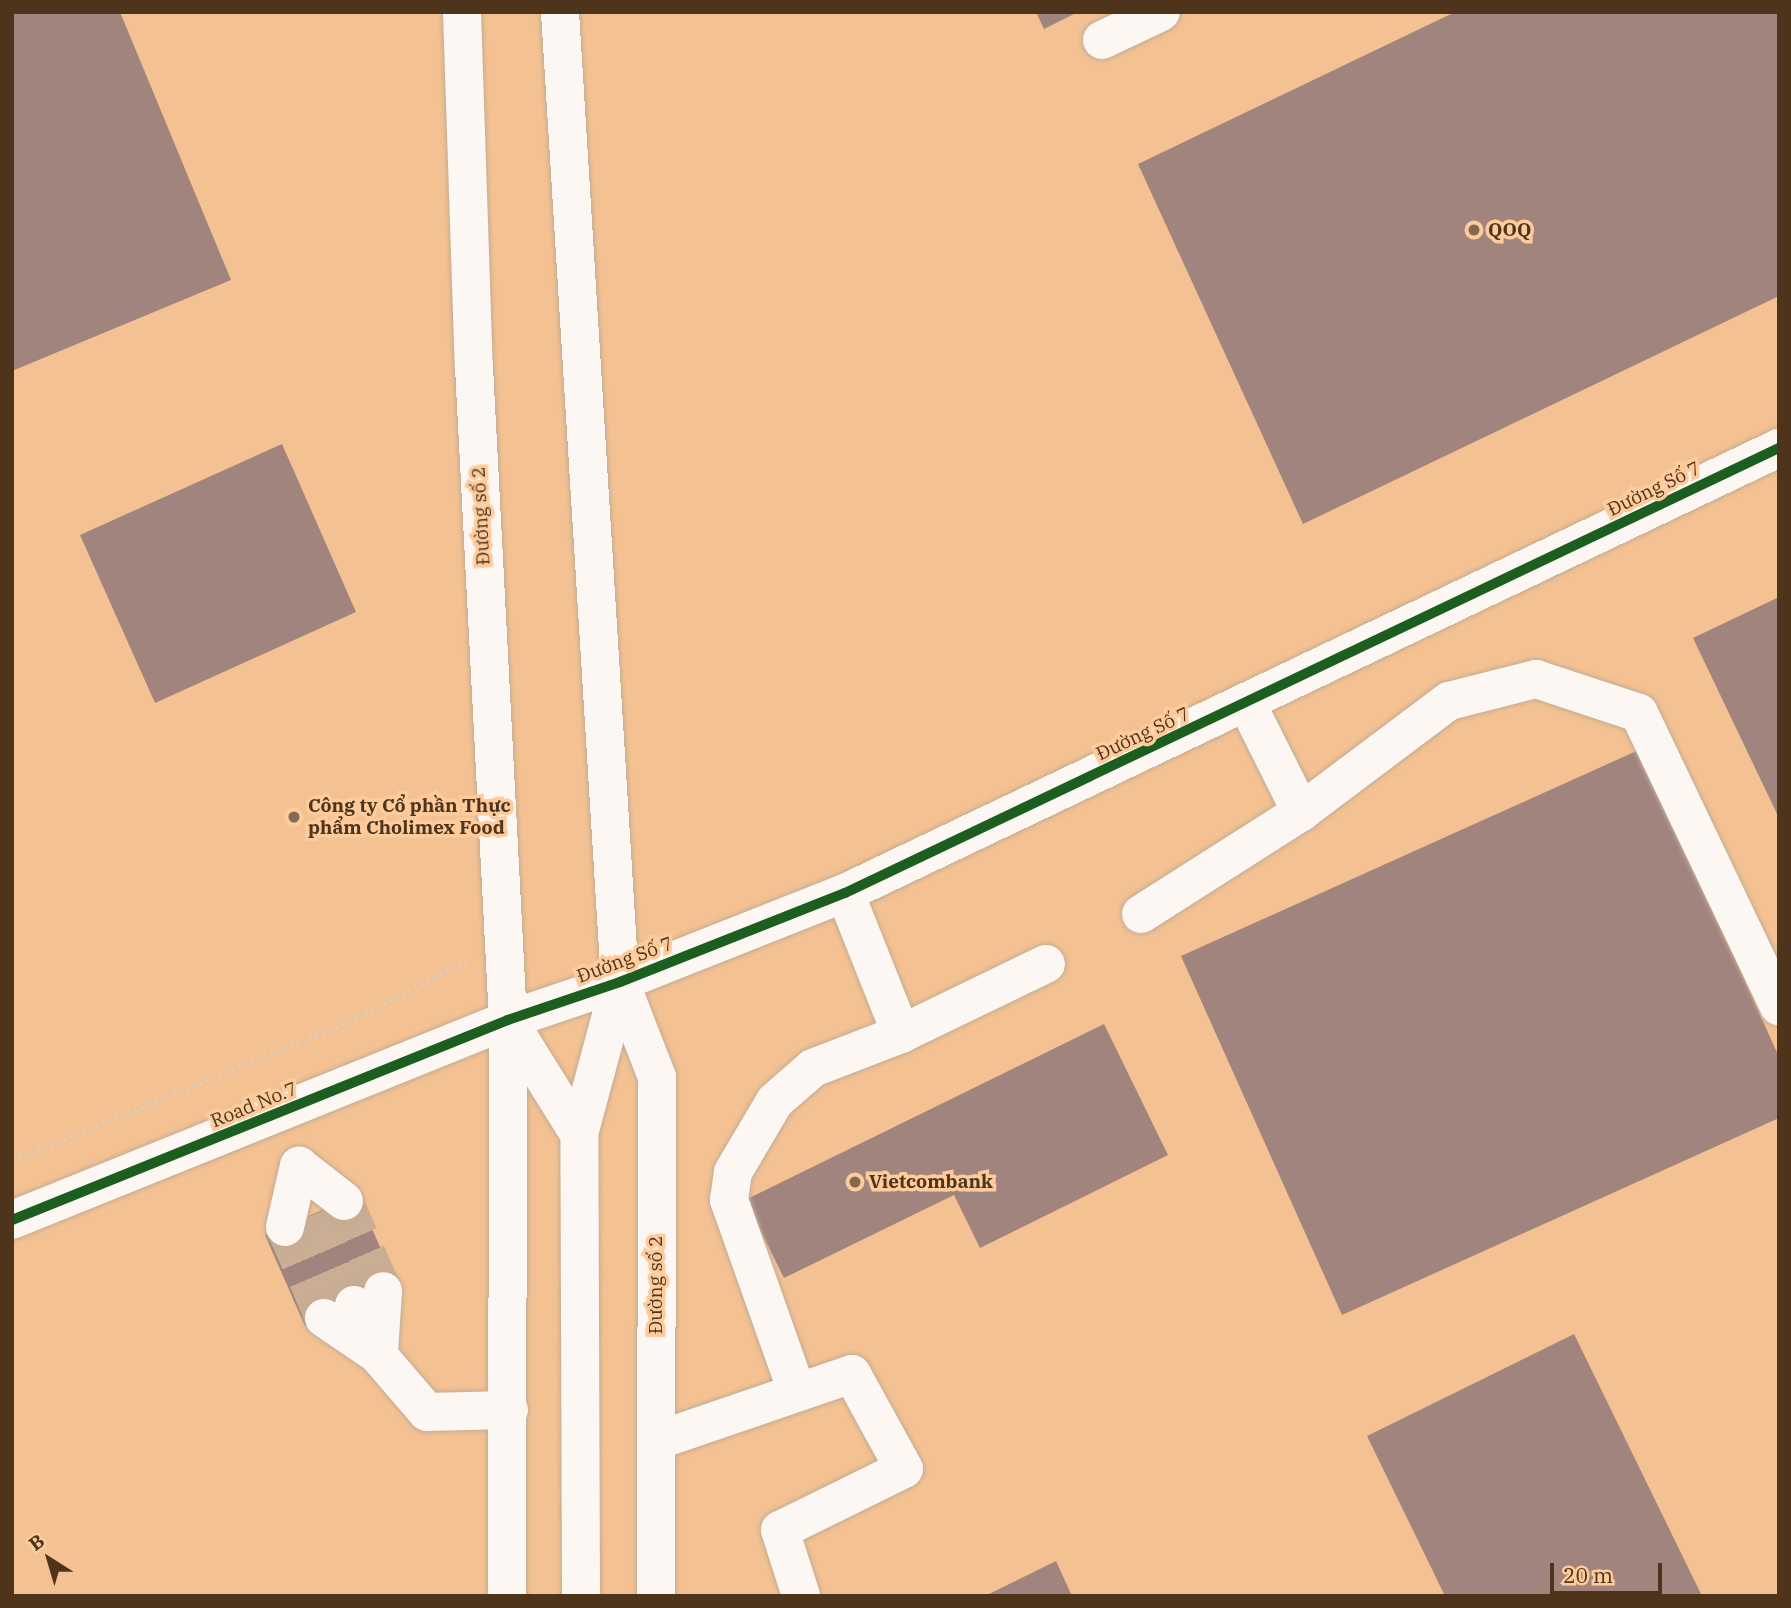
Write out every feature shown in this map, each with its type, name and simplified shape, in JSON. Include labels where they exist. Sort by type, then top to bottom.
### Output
[{"type":"main road","name":"Đường số 2","points":[[462,12],[475,381],[508,1020],[507,1596]]},
{"type":"main road","name":"Đường số 2","points":[[560,12],[620,982],[657,1077],[656,1596]]},
{"type":"main road","points":[[1102,40],[1161,12]]},
{"type":"main road","name":"Đường Số 7","points":[[508,1020],[620,982],[845,893],[1247,704],[1779,448]]},
{"type":"main road","points":[[1140,914],[1301,812],[1449,701],[1536,679],[1639,713],[1779,1006]]},
{"type":"main road","points":[[1247,704],[1301,812]]},
{"type":"main road","points":[[845,893],[901,1034]]},
{"type":"main road","points":[[797,1392],[729,1199],[733,1172],[775,1101],[804,1076],[901,1034],[1046,964]]},
{"type":"main road","name":"Đường số 2","points":[[581,1596],[579,1133],[620,982]]},
{"type":"main road","name":"Đường số 2","points":[[508,1020],[579,1133]]},
{"type":"main road","name":"Road No.7","points":[[12,1220],[508,1020]]},
{"type":"main road","points":[[277,1114],[315,1214],[299,1166]]},
{"type":"main road","points":[[354,1305],[379,1355],[427,1412],[509,1410]]},
{"type":"main road","points":[[656,1441],[852,1374],[904,1469],[780,1530],[801,1596]]},
{"type":"path","points":[[12,1161],[359,1017],[504,940]]},
{"type":"shaded area","points":[[12,12],[1779,12],[1779,1596],[12,1596]]},
{"type":"building","points":[[12,12],[120,12],[231,280],[12,371]]},
{"type":"building","points":[[1036,12],[1078,12],[1044,29]]},
{"type":"building","name":"QOQ","points":[[1455,12],[1779,12],[1779,296],[1303,524],[1138,164]]},
{"type":"building","points":[[282,444],[356,612],[155,703],[80,535]]},
{"type":"building","points":[[1779,597],[1779,818],[1693,638]]},
{"type":"building","points":[[1641,749],[1779,1057],[1779,1118],[1342,1315],[1181,956]]},
{"type":"building","points":[[1104,1024],[1168,1155],[980,1248],[954,1195],[784,1278],[745,1200]]},
{"type":"building","points":[[357,1195],[397,1285],[305,1326],[265,1235]]},
{"type":"building","points":[[1574,1334],[1702,1596],[1445,1596],[1367,1436]]},
{"type":"building","points":[[1056,1561],[1072,1596],[985,1596]]},
{"type":"tunnel","points":[[344,1201],[383,1291]]},
{"type":"tunnel","points":[[315,1214],[354,1305]]},
{"type":"tunnel","points":[[285,1227],[324,1318]]},
{"type":"cycle path","points":[[12,1220],[508,1020],[620,982],[845,893],[1779,448]]},
{"type":"place","name":"QOQ","points":[[1474,230]]},
{"type":"place","name":"Công ty Cổ phần Thực phẩm Cholimex Food","points":[[294,817]]},
{"type":"place","name":"Vietcombank","points":[[855,1182]]}]
